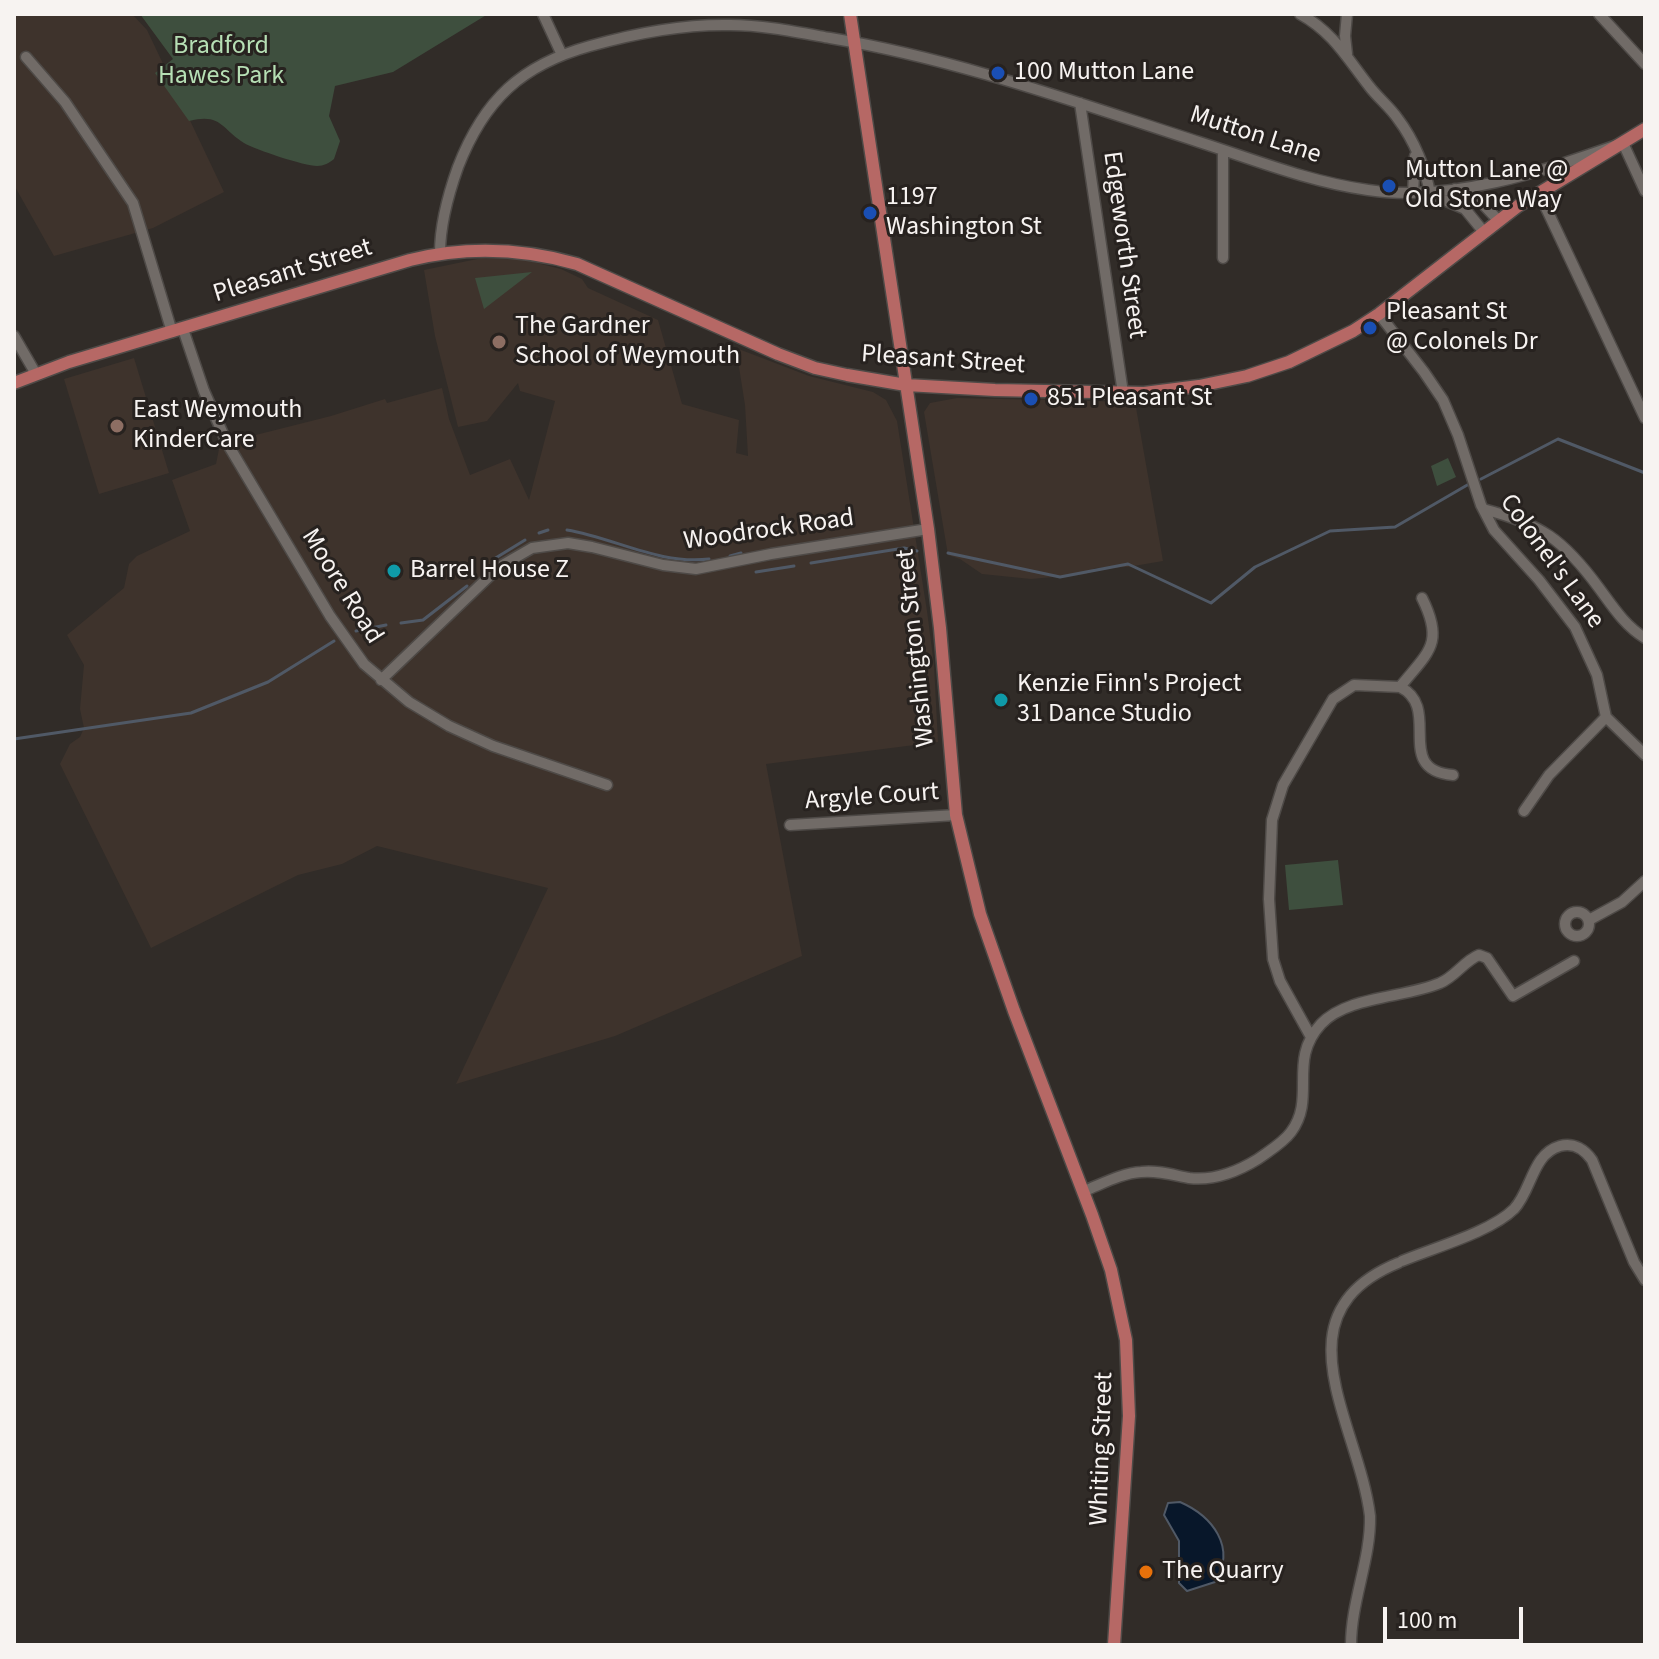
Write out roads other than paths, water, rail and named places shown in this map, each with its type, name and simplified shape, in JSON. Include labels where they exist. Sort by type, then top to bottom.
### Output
[{"type":"main road","name":"Washington Street","points":[[850,14],[928,529],[956,815],[991,948],[1084,1191],[1106,1257]]},
{"type":"main road","name":"Pleasant Street","points":[[14,383],[440,253],[507,250],[544,255],[597,272],[800,362],[847,375],[906,385],[995,390],[1123,393],[1199,386],[1247,376],[1314,351],[1379,314],[1498,220],[1645,129]]},
{"type":"main road","name":"Whiting Street","points":[[1106,1257],[1126,1340],[1129,1390],[1114,1645]]},
{"type":"street","points":[[543,14],[562,55]]},
{"type":"street","points":[[1300,14],[1317,25],[1347,54],[1372,90],[1398,118],[1426,171],[1430,194]]},
{"type":"street","points":[[1347,14],[1347,54]]},
{"type":"street","points":[[1599,14],[1645,64]]},
{"type":"street","name":"Mutton Lane","points":[[440,253],[443,213],[465,149],[497,98],[511,85],[545,61],[562,55],[624,36],[702,25],[732,24],[788,30],[943,61],[1332,184],[1370,191],[1430,194],[1521,176],[1623,143]]},
{"type":"street","name":"Moore Road","points":[[26,57],[65,102],[135,206],[177,331],[227,443],[343,637],[364,664],[409,702],[449,726],[493,746],[607,785]]},
{"type":"street","name":"Edgeworth Street","points":[[1080,103],[1123,393]]},
{"type":"street","points":[[1623,143],[1645,191]]},
{"type":"street","points":[[1223,150],[1223,258]]},
{"type":"street","points":[[1413,193],[1414,150]]},
{"type":"street","points":[[1454,189],[1480,201],[1498,220]]},
{"type":"street","points":[[1539,193],[1645,418]]},
{"type":"street","name":"Mutton Lane","points":[[1430,194],[1465,209],[1483,231]]},
{"type":"street","name":"Colonel's Lane","points":[[1379,314],[1443,400],[1483,509],[1494,530],[1539,580],[1575,627],[1597,675],[1606,717]]},
{"type":"street","points":[[14,336],[36,374]]},
{"type":"street","points":[[1483,509],[1525,521],[1555,538],[1582,565],[1627,625],[1645,638]]},
{"type":"street","name":"Woodrock Road","points":[[381,680],[499,567],[515,555],[532,548],[568,543],[663,565],[696,569],[928,529]]},
{"type":"street","points":[[1400,687],[1432,643],[1434,628],[1422,598]]},
{"type":"street","points":[[1311,1037],[1280,981],[1273,959],[1269,899],[1272,820],[1283,785],[1333,699],[1354,685],[1400,687],[1415,699],[1420,709],[1419,739],[1423,760],[1439,773],[1453,775]]},
{"type":"street","points":[[1524,811],[1549,775],[1606,717],[1645,755]]},
{"type":"street","name":"Argyle Court","points":[[790,825],[956,815]]},
{"type":"street","points":[[1589,920],[1622,902],[1645,881]]},
{"type":"street","points":[[1084,1191],[1139,1172],[1210,1178],[1230,1173],[1259,1158],[1287,1137],[1298,1119],[1303,1097],[1302,1060],[1311,1037],[1320,1025],[1336,1013],[1441,983],[1479,955],[1487,958],[1513,996],[1574,961]]},
{"type":"street","points":[[1351,1645],[1352,1615],[1369,1538],[1370,1516],[1332,1367],[1331,1336],[1341,1307],[1353,1291],[1377,1271],[1489,1226],[1505,1216],[1524,1195],[1542,1159],[1553,1150],[1568,1145],[1582,1149],[1592,1160],[1634,1262],[1645,1280]]},
{"type":"water","points":[[1180,1502],[1211,1524],[1222,1545],[1223,1557],[1215,1582],[1187,1591],[1179,1583],[1179,1541],[1164,1515],[1168,1503]]},
{"type":"waterway","points":[[1481,479],[1558,439],[1645,473]]},
{"type":"waterway","points":[[948,553],[1060,577],[1128,564],[1211,603],[1255,567],[1330,531],[1395,527],[1469,484]]},
{"type":"waterway","points":[[539,533],[548,530]]},
{"type":"waterway","points":[[567,530],[655,555],[709,559]]},
{"type":"waterway","points":[[494,559],[525,540]]},
{"type":"waterway","points":[[811,563],[904,548],[917,551]]},
{"type":"waterway","points":[[730,556],[741,553]]},
{"type":"waterway","points":[[756,572],[794,566]]},
{"type":"waterway","points":[[401,623],[423,620],[467,586]]},
{"type":"waterway","points":[[356,631],[386,625]]},
{"type":"waterway","points":[[14,739],[191,713],[268,682],[334,641]]},
{"type":"place","name":"100 Mutton Lane","points":[[998,73]]},
{"type":"place","name":"Mutton Lane @ Old Stone Way","points":[[1389,186]]},
{"type":"place","name":"1197 Washington St","points":[[870,213]]},
{"type":"place","name":"Pleasant St @ Colonels Dr","points":[[1370,328]]},
{"type":"place","name":"The Gardner School of Weymouth","points":[[499,342]]},
{"type":"place","name":"851 Pleasant St","points":[[1031,399]]},
{"type":"place","name":"East Weymouth KinderCare","points":[[117,426]]},
{"type":"place","name":"Barrel House Z","points":[[394,571]]},
{"type":"place","name":"Kenzie Finn's Project 31 Dance Studio","points":[[1001,700]]},
{"type":"place","name":"The Quarry","points":[[1146,1572]]},
{"type":"park label","name":"Bradford Hawes Park","points":[[221,62]]}]
